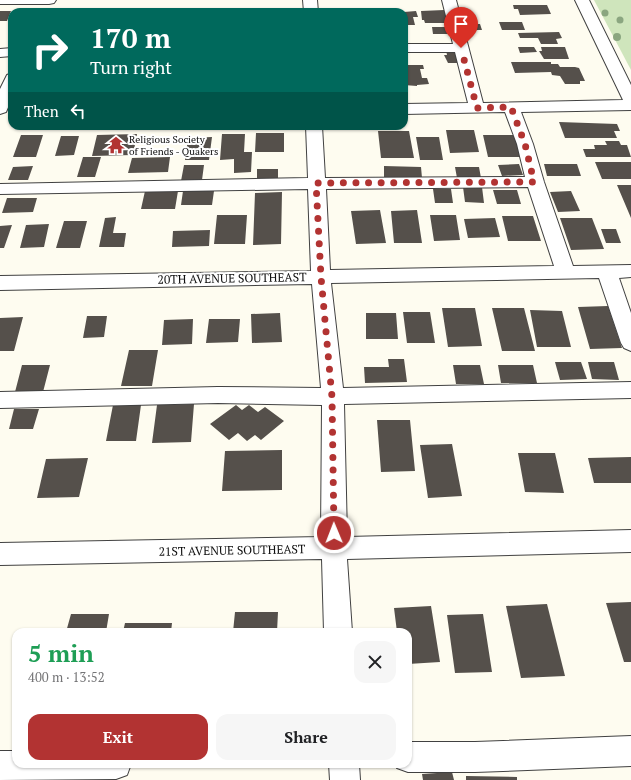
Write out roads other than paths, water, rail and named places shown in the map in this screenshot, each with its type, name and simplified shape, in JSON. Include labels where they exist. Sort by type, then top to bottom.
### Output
[{"type":"street","points":[[0,0],[49,0]]},
{"type":"street","points":[[449,0],[477,108]]},
{"type":"street","points":[[582,0],[631,102]]},
{"type":"street","points":[[408,48],[461,48]]},
{"type":"street","points":[[0,108],[8,88]]},
{"type":"street","points":[[408,108],[631,106]]},
{"type":"street","points":[[511,107],[525,144],[534,182],[566,272]]},
{"type":"street","points":[[314,130],[321,277],[332,397],[334,548],[338,628]]},
{"type":"street","points":[[0,189],[316,183],[534,182]]},
{"type":"street","name":"20TH AVENUE SOUTHEAST","points":[[0,283],[631,271]]},
{"type":"street","points":[[607,272],[631,343]]},
{"type":"street","points":[[0,400],[218,395],[332,397],[631,390]]},
{"type":"street","name":"21ST AVENUE SOUTHEAST","points":[[0,554],[334,548],[631,540]]},
{"type":"street","points":[[412,757],[475,757],[631,751]]},
{"type":"street","points":[[0,766],[12,766]]},
{"type":"street","points":[[344,768],[345,780]]},
{"type":"place","name":"Religious Society of Friends - Quakers","points":[[116,145]]}]
